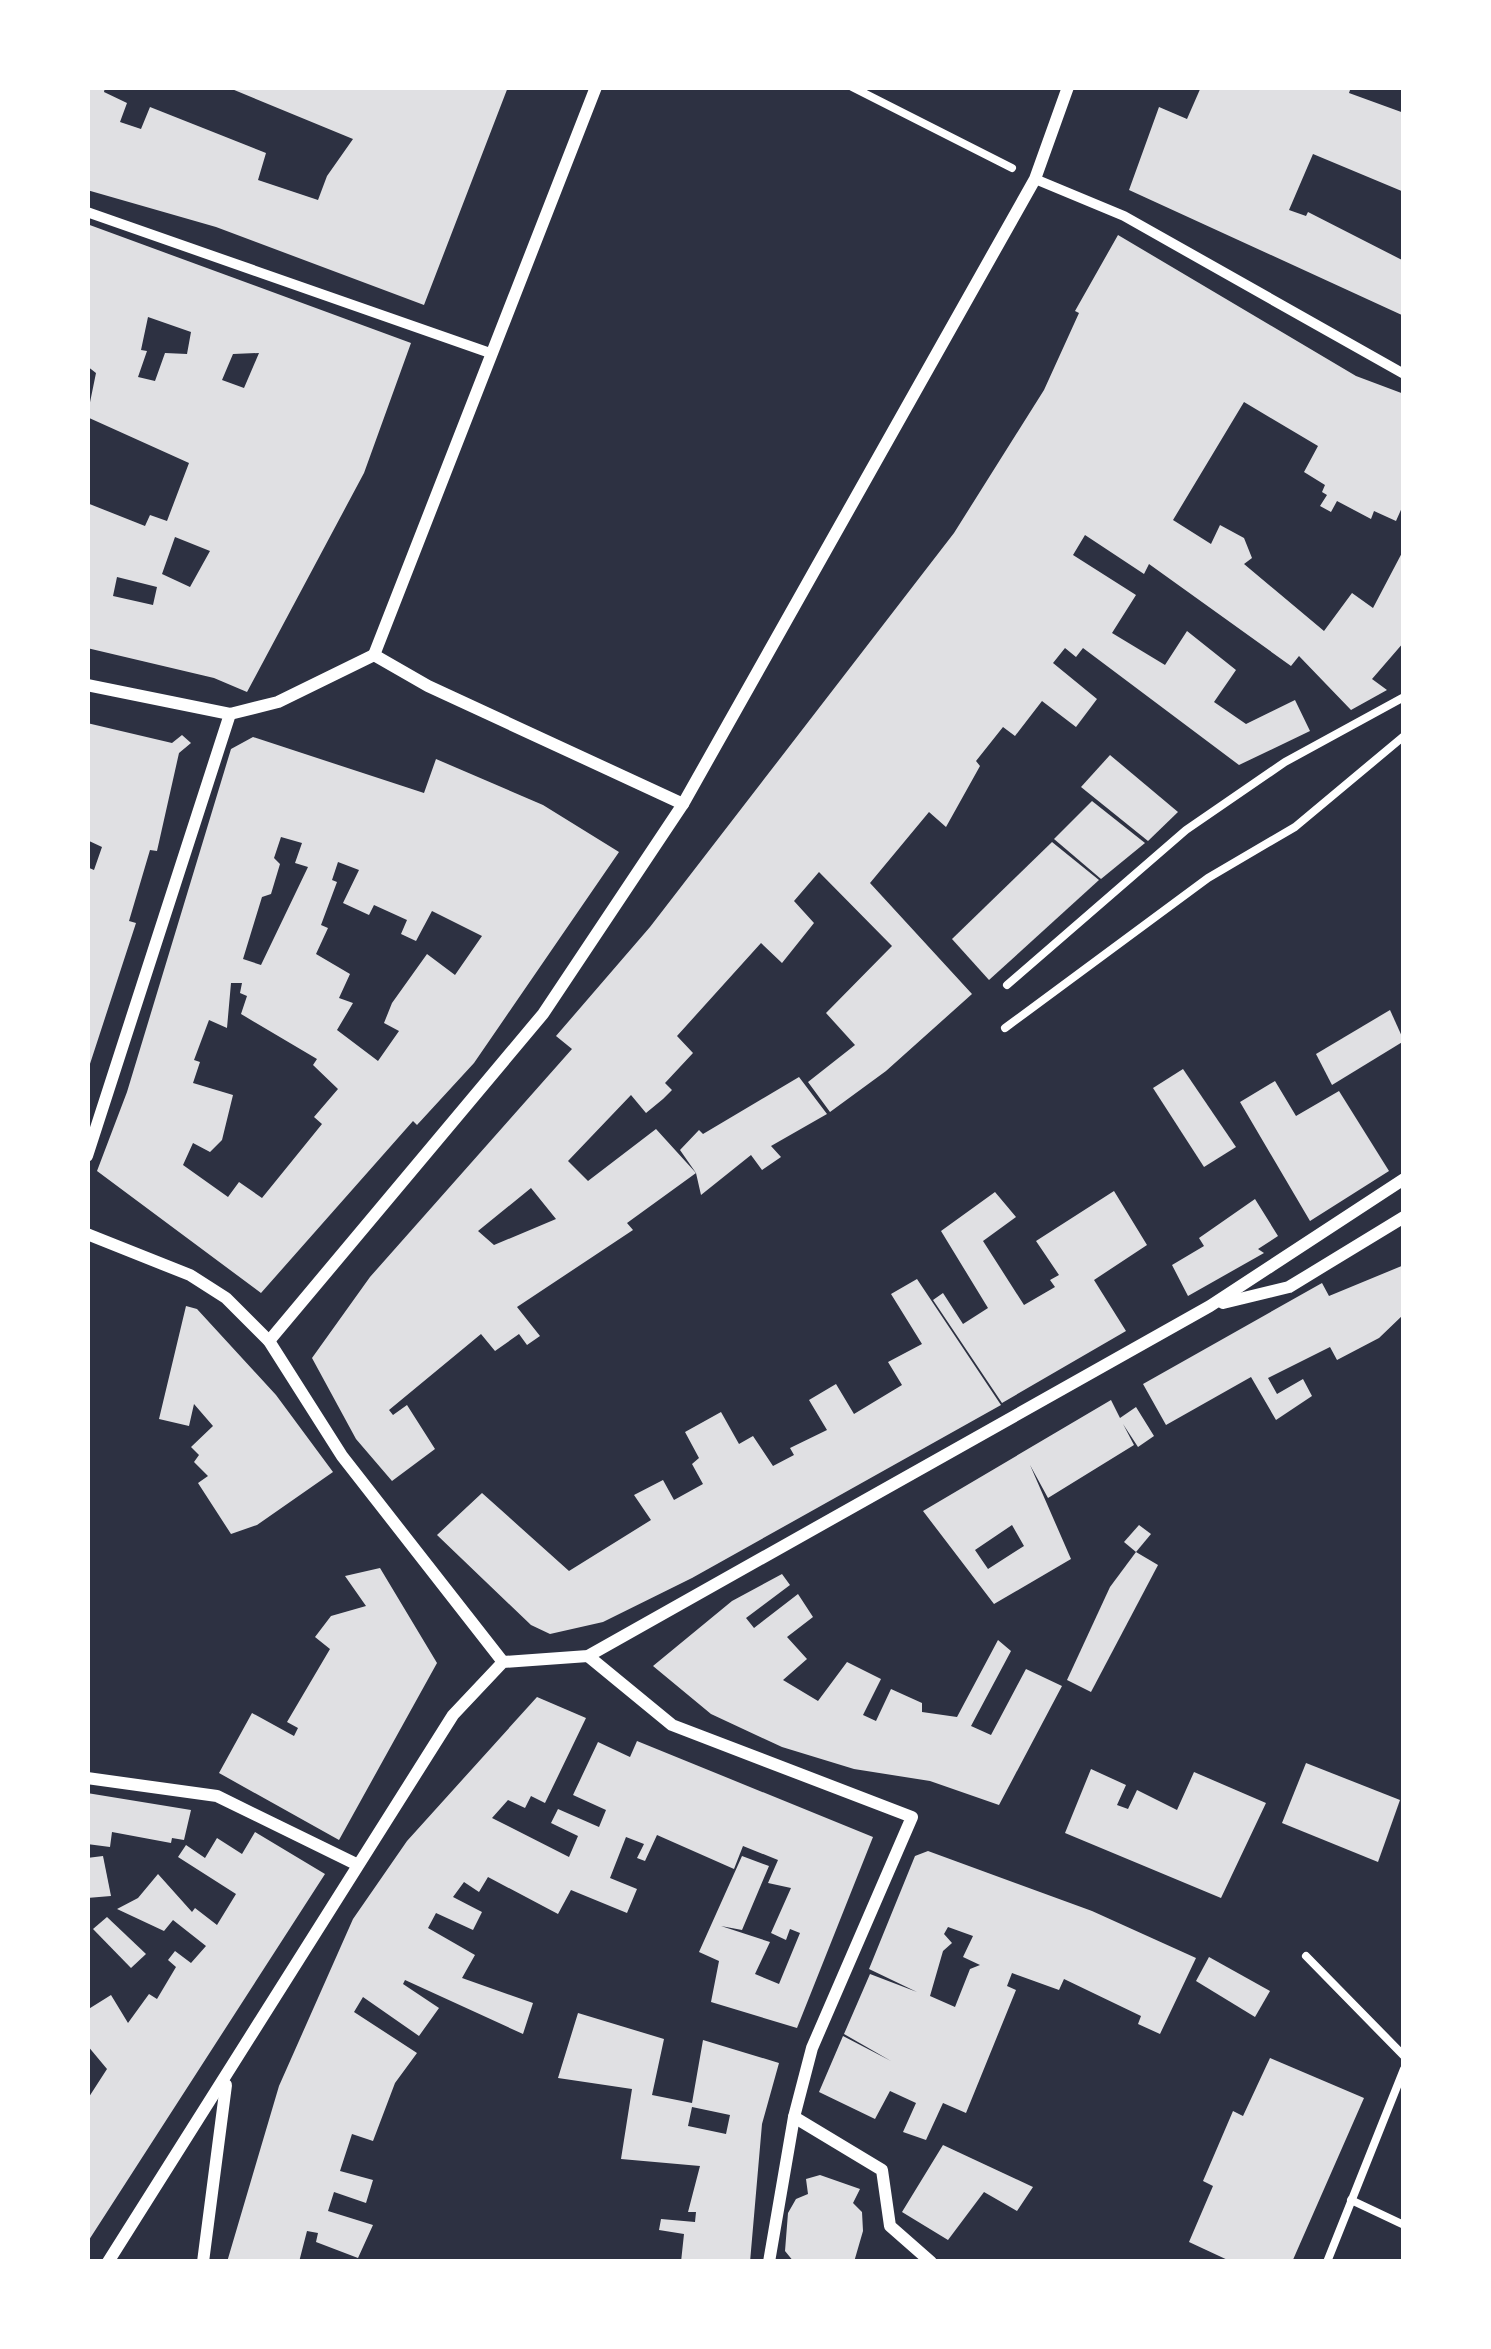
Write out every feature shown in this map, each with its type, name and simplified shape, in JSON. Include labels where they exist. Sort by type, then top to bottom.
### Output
[{"type":"street","points":[[87,685],[230,714],[278,701],[374,655],[596,87]]},
{"type":"street","points":[[269,1341],[543,1014],[683,805],[1035,179],[1068,87]]},
{"type":"street","points":[[1035,179],[1124,216],[1404,374]]},
{"type":"street","points":[[87,212],[490,353]]},
{"type":"street","points":[[374,655],[428,686],[683,805]]},
{"type":"street","points":[[87,1156],[230,714]]},
{"type":"street","points":[[108,2262],[453,1715],[503,1662],[588,1656],[1210,1306],[1404,1179]]},
{"type":"street","points":[[1210,1306],[1289,1287],[1404,1217]]},
{"type":"street","points":[[87,1234],[190,1275],[226,1298],[269,1341],[342,1456],[503,1662]]},
{"type":"street","points":[[588,1656],[672,1725],[912,1817],[812,2048],[794,2117],[769,2262]]},
{"type":"street","points":[[87,1778],[217,1796],[356,1864]]},
{"type":"street","points":[[203,2262],[227,2078]]},
{"type":"street","points":[[794,2117],[882,2170],[890,2227],[931,2262]]},
{"type":"path","points":[[852,87],[1035,179]]},
{"type":"path","points":[[1007,985],[1186,830],[1286,762],[1404,697]]},
{"type":"path","points":[[1005,1028],[1208,878],[1295,827],[1404,736]]},
{"type":"path","points":[[1306,1956],[1404,2056]]},
{"type":"path","points":[[1327,2262],[1404,2068]]},
{"type":"path","points":[[1351,2200],[1404,2225]]},
{"type":"building","points":[[105,87],[104,92],[127,103],[120,122],[141,129],[150,107],[266,153],[258,180],[318,200],[327,176],[353,139],[227,87],[508,87],[424,305],[216,227],[87,190],[87,89]]},
{"type":"building","points":[[1201,87],[1351,87],[1349,93],[1404,113],[1404,192],[1313,154],[1289,210],[1306,216],[1308,212],[1404,261],[1404,316],[1129,190],[1159,107],[1187,119]]},
{"type":"building","points":[[87,224],[411,343],[364,473],[247,692],[214,678],[87,648],[87,503],[145,526],[150,515],[167,521],[189,463],[87,417],[96,373],[87,366]],"holes":[[[148,317],[191,332],[187,354],[165,353],[155,381],[138,377],[147,351],[141,350]],[[259,353],[244,388],[222,380],[233,354]],[[175,537],[210,551],[190,587],[162,574]],[[117,577],[157,587],[153,605],[113,596]]]},
{"type":"building","points":[[1118,235],[1356,376],[1404,394],[1404,503],[1396,521],[1374,511],[1371,519],[1337,501],[1331,512],[1320,506],[1327,495],[1322,492],[1325,485],[1304,472],[1318,446],[1244,402],[1173,520],[1211,544],[1220,525],[1244,538],[1252,558],[1244,564],[1324,631],[1352,593],[1373,608],[1404,549],[1404,642],[1372,679],[1387,690],[1351,710],[1299,656],[1291,666],[1149,564],[1144,574],[1085,535],[1073,555],[1136,595],[1112,633],[1165,665],[1187,631],[1236,670],[1214,702],[1246,724],[1295,700],[1310,731],[1239,765],[1083,648],[1076,657],[1065,648],[1053,663],[1097,699],[1076,727],[1042,701],[1015,736],[1003,727],[976,761],[980,766],[946,827],[929,812],[870,883],[972,994],[886,1071],[830,1112],[808,1082],[855,1045],[826,1013],[892,946],[819,872],[794,901],[814,923],[782,963],[761,943],[677,1036],[693,1053],[665,1083],[672,1090],[646,1113],[631,1095],[568,1161],[588,1181],[656,1129],[696,1173],[627,1223],[633,1230],[517,1307],[540,1336],[527,1345],[519,1334],[495,1351],[481,1334],[389,1410],[393,1415],[407,1405],[435,1449],[392,1481],[356,1439],[312,1358],[370,1277],[572,1049],[556,1036],[650,927],[954,533],[1044,390],[1079,313],[1075,311]],"holes":[[[531,1188],[556,1219],[494,1245],[478,1231]]]},
{"type":"building","points":[[87,723],[172,743],[182,735],[191,743],[179,753],[157,851],[150,850],[129,921],[136,923],[88,1070],[87,867],[94,870],[102,847],[87,840]]},
{"type":"building","points":[[253,737],[424,793],[436,759],[543,805],[619,852],[474,1063],[417,1125],[413,1121],[261,1293],[97,1171],[127,1092],[231,749]],"holes":[[[281,837],[302,843],[295,863],[308,867],[261,965],[243,959],[262,897],[271,894],[280,864],[274,858]],[[338,862],[359,870],[343,903],[369,915],[374,905],[407,920],[401,934],[416,941],[432,911],[482,936],[455,975],[427,954],[392,1003],[384,1023],[399,1031],[378,1061],[337,1030],[353,1003],[339,998],[350,974],[316,954],[328,928],[321,925],[337,882],[332,880]],[[231,983],[242,983],[240,993],[247,996],[241,1014],[317,1059],[313,1065],[338,1089],[314,1117],[322,1124],[262,1198],[239,1182],[228,1197],[183,1165],[193,1143],[210,1152],[222,1140],[233,1095],[193,1083],[200,1062],[194,1060],[209,1020],[227,1028]]]},
{"type":"building","points":[[1110,755],[1178,812],[1148,841],[1081,787]]},
{"type":"building","points":[[1092,801],[1145,843],[1101,879],[1054,839]]},
{"type":"building","points":[[1052,842],[1099,880],[989,980],[952,939]]},
{"type":"building","points":[[1390,1010],[1404,1041],[1332,1085],[1316,1054]]},
{"type":"building","points":[[1183,1069],[1236,1147],[1204,1167],[1153,1088]]},
{"type":"building","points":[[799,1077],[827,1114],[771,1146],[781,1157],[762,1170],[751,1155],[701,1195],[696,1173],[680,1150],[699,1130],[703,1134]]},
{"type":"building","points":[[1275,1081],[1296,1116],[1339,1091],[1389,1171],[1310,1221],[1240,1102]]},
{"type":"building","points":[[1114,1191],[1147,1245],[1094,1280],[1126,1331],[1002,1403],[933,1300],[943,1293],[963,1324],[988,1308],[941,1231],[995,1192],[1016,1217],[983,1241],[1024,1305],[1055,1287],[1050,1280],[1059,1275],[1036,1241]]},
{"type":"building","points":[[1255,1199],[1278,1236],[1258,1249],[1264,1253],[1188,1296],[1172,1265],[1204,1246],[1199,1238]]},
{"type":"building","points":[[1404,1265],[1404,1314],[1379,1338],[1337,1360],[1330,1347],[1268,1378],[1277,1394],[1303,1379],[1312,1396],[1276,1420],[1251,1377],[1166,1425],[1143,1384],[1322,1283],[1329,1296]]},
{"type":"building","points":[[917,1279],[1001,1405],[692,1578],[603,1622],[550,1634],[531,1625],[437,1535],[482,1493],[569,1571],[651,1520],[634,1495],[663,1480],[674,1500],[703,1484],[692,1464],[699,1458],[685,1432],[721,1412],[739,1444],[753,1436],[773,1466],[794,1455],[790,1448],[827,1430],[809,1400],[836,1384],[854,1414],[902,1385],[888,1362],[922,1344],[891,1294]]},
{"type":"building","points":[[186,1306],[197,1309],[276,1395],[333,1472],[257,1525],[231,1534],[198,1483],[208,1476],[194,1462],[199,1455],[191,1447],[213,1426],[194,1404],[189,1426],[159,1419]]},
{"type":"building","points":[[1111,1400],[1120,1418],[1136,1407],[1154,1436],[1138,1447],[1123,1424],[1134,1445],[1048,1498],[1030,1465],[1071,1559],[994,1604],[923,1511]],"holes":[[[1012,1525],[1024,1546],[988,1569],[975,1550]]]},
{"type":"building","points":[[1139,1525],[1151,1534],[1136,1552],[1124,1542]]},
{"type":"building","points":[[1136,1552],[1158,1565],[1091,1692],[1067,1680],[1110,1587]]},
{"type":"building","points":[[380,1568],[437,1663],[339,1840],[219,1773],[252,1713],[294,1736],[298,1728],[287,1722],[330,1649],[315,1637],[331,1616],[366,1606],[345,1576]]},
{"type":"building","points":[[782,1574],[790,1585],[746,1618],[754,1628],[798,1594],[813,1617],[787,1637],[807,1659],[783,1680],[818,1701],[847,1662],[881,1679],[863,1715],[876,1721],[891,1689],[922,1703],[922,1712],[957,1717],[998,1640],[1011,1651],[971,1726],[991,1735],[1026,1669],[1062,1686],[999,1805],[930,1781],[854,1769],[782,1747],[711,1714],[653,1666],[732,1601]]},
{"type":"building","points":[[537,1697],[586,1718],[545,1803],[531,1796],[525,1808],[508,1800],[492,1818],[569,1857],[578,1836],[551,1823],[558,1809],[599,1827],[606,1810],[573,1795],[598,1742],[630,1757],[637,1741],[873,1837],[797,2028],[711,2002],[719,1961],[699,1952],[742,1856],[769,1866],[742,1930],[721,1926],[770,1942],[755,1974],[779,1984],[800,1933],[790,1929],[786,1940],[771,1933],[791,1888],[768,1883],[778,1860],[743,1846],[734,1869],[657,1835],[645,1861],[637,1858],[644,1844],[626,1837],[610,1878],[637,1889],[627,1913],[571,1890],[558,1914],[488,1877],[479,1892],[464,1882],[453,1897],[482,1912],[473,1930],[436,1913],[428,1928],[475,1955],[462,1978],[533,2003],[523,2034],[405,1980],[403,1984],[439,2008],[419,2036],[363,1997],[354,2012],[417,2053],[395,2083],[373,2141],[352,2134],[340,2171],[373,2180],[366,2203],[334,2192],[328,2211],[373,2225],[358,2258],[316,2242],[318,2233],[307,2231],[299,2262],[227,2262],[279,2086],[353,1919],[407,1841]]},
{"type":"building","points":[[1306,1763],[1400,1800],[1378,1862],[1282,1823]]},
{"type":"building","points":[[1091,1769],[1126,1785],[1117,1805],[1128,1809],[1137,1790],[1177,1810],[1194,1772],[1266,1803],[1221,1898],[1065,1833]]},
{"type":"building","points":[[87,1793],[191,1810],[184,1840],[172,1838],[171,1843],[112,1832],[110,1847],[87,1844]]},
{"type":"building","points":[[255,1832],[325,1874],[87,2243],[87,2100],[107,2069],[87,2045],[87,2010],[111,1995],[128,2023],[149,1994],[157,1999],[176,1967],[168,1960],[175,1951],[191,1963],[206,1946],[173,1920],[164,1931],[117,1909],[138,1898],[158,1874],[192,1912],[195,1908],[217,1925],[236,1894],[178,1857],[186,1845],[205,1858],[217,1838],[242,1854]]},
{"type":"building","points":[[928,1851],[1092,1911],[1196,1958],[1160,2034],[1138,2024],[1141,2016],[1064,1979],[1059,1990],[1012,1973],[1007,1986],[1016,1990],[966,2113],[943,2103],[926,2140],[903,2132],[916,2103],[890,2091],[875,2119],[819,2092],[843,2036],[891,2061],[844,2034],[870,1974],[917,1992],[869,1969],[915,1856]],"holes":[[[948,1927],[973,1936],[963,1957],[980,1965],[970,1969],[955,2007],[930,1996],[943,1951],[952,1943],[944,1934]]]},
{"type":"building","points":[[103,1856],[111,1896],[87,1898],[87,1858]]},
{"type":"building","points":[[107,1917],[146,1954],[131,1968],[93,1929]]},
{"type":"building","points":[[1209,1957],[1270,1991],[1255,2017],[1196,1981]]},
{"type":"building","points":[[578,2013],[664,2039],[652,2095],[692,2103],[703,2040],[779,2063],[762,2124],[750,2262],[681,2262],[684,2234],[659,2230],[661,2219],[695,2222],[696,2212],[688,2212],[700,2166],[621,2159],[632,2089],[558,2078]],"holes":[[[692,2107],[730,2115],[726,2134],[688,2126]]]},
{"type":"building","points":[[1270,2058],[1364,2098],[1292,2262],[1232,2262],[1189,2242],[1213,2186],[1203,2181],[1233,2111],[1243,2116]]},
{"type":"building","points":[[943,2145],[1033,2187],[1017,2211],[984,2192],[948,2240],[902,2212]]},
{"type":"building","points":[[820,2175],[860,2189],[853,2203],[862,2212],[863,2231],[854,2262],[794,2262],[785,2251],[788,2213],[796,2199],[808,2194],[806,2179]]}]
